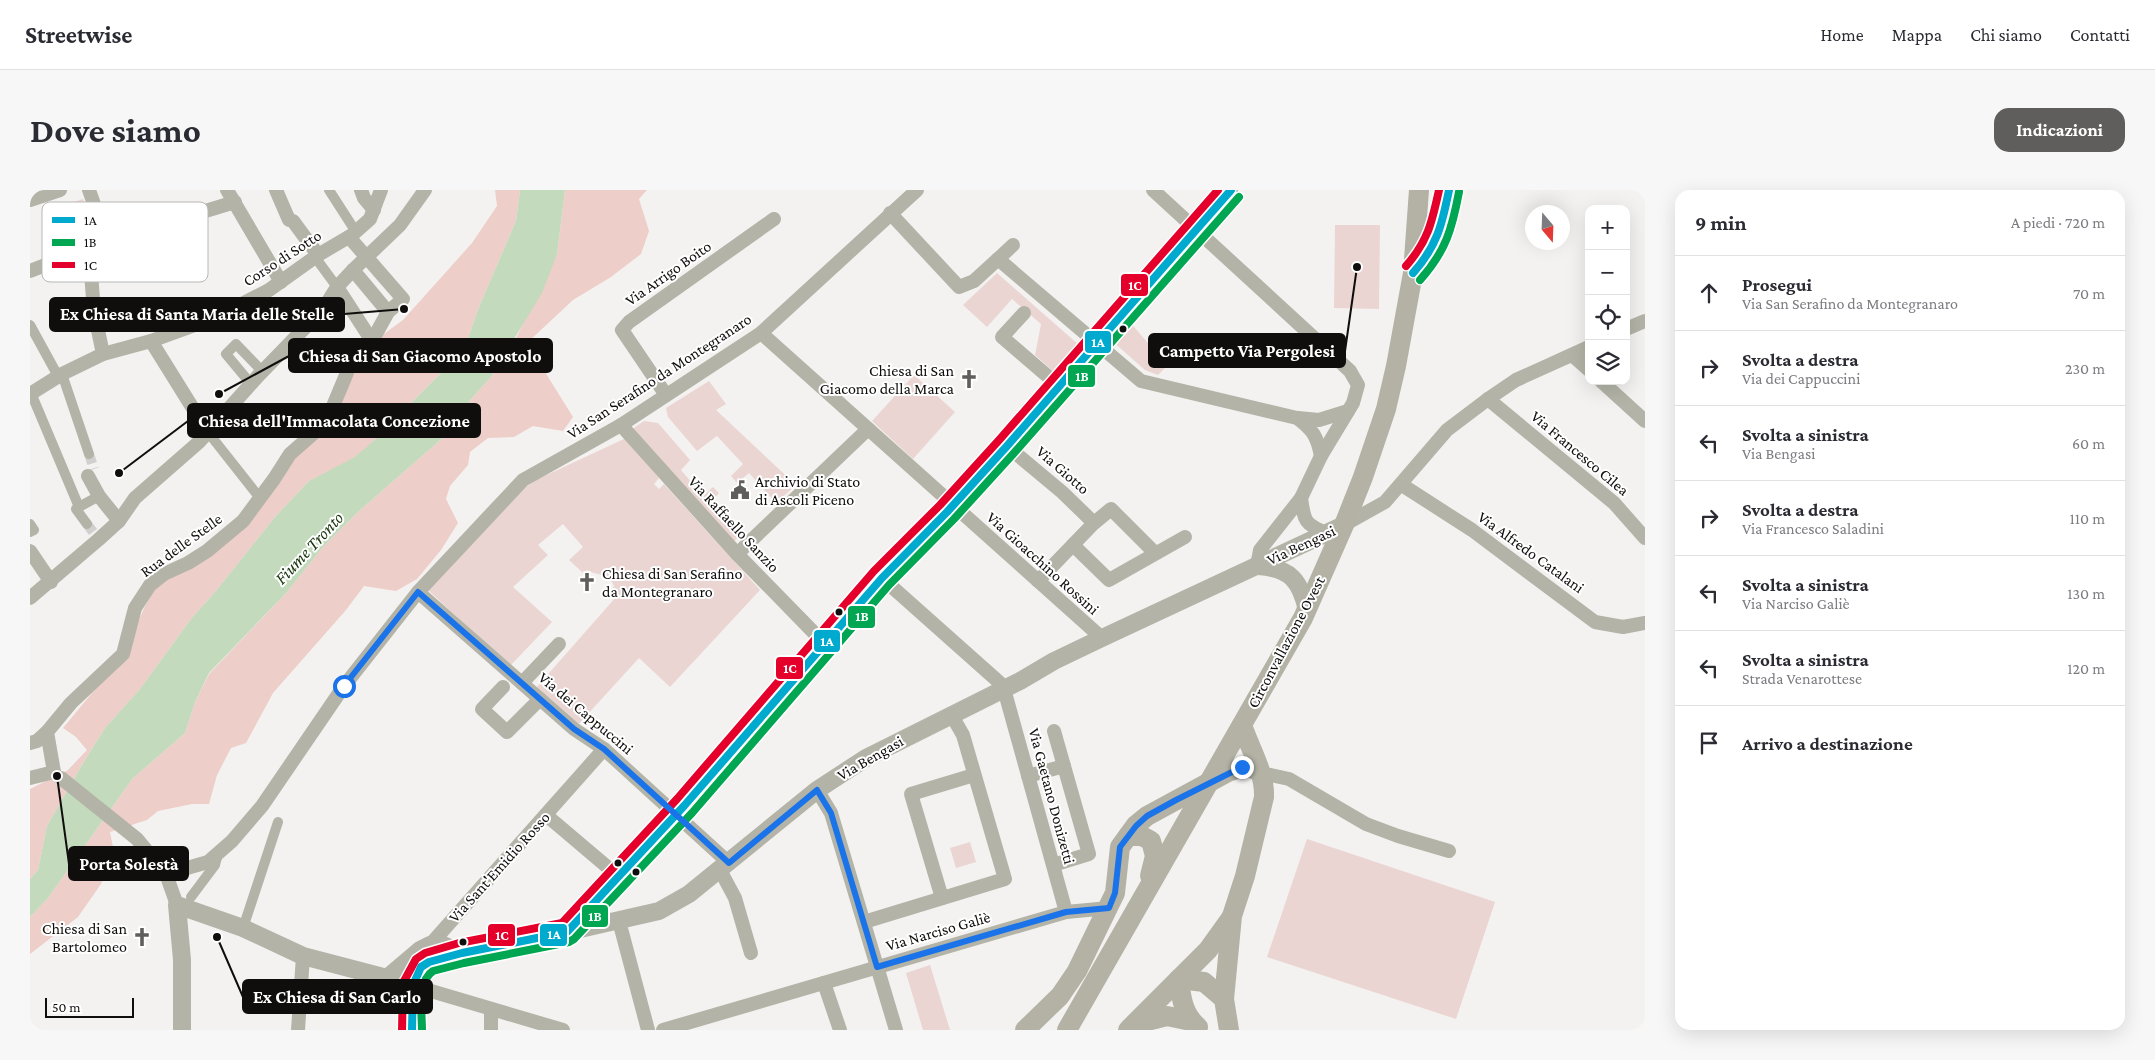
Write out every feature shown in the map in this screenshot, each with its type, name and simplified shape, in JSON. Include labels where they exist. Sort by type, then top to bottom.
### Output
[{"type":"main road","name":"Circonvallazione Ovest","points":[[1067,1030],[1307,610],[1336,529],[1364,477],[1386,409],[1403,330],[1413,273],[1419,190]]},
{"type":"main road","points":[[1229,1030],[1224,1000],[1232,916],[1245,876],[1264,797],[1265,784],[1242,725]]},
{"type":"main road","points":[[1025,1030],[1060,996],[1077,971],[1115,893],[1120,847],[1136,826],[1147,816],[1228,772],[1242,767],[1253,768],[1261,773]]},
{"type":"main road","points":[[1128,836],[1142,836],[1151,841],[1155,856],[1147,890]]},
{"type":"main road","points":[[1130,1027],[1208,950],[1232,916]]},
{"type":"main road","points":[[1179,979],[1204,982],[1224,1000]]},
{"type":"main road","points":[[1179,979],[1182,1003],[1196,1026]]},
{"type":"main road","points":[[1130,1027],[1167,1016],[1196,1026]]},
{"type":"street","points":[[30,200],[59,190]]},
{"type":"street","points":[[89,190],[93,202]]},
{"type":"street","points":[[276,190],[289,220],[293,221],[372,341]]},
{"type":"street","points":[[329,190],[353,234]]},
{"type":"street","points":[[361,190],[374,210]]},
{"type":"street","name":"Corso di Sotto","points":[[31,389],[103,354],[151,341],[218,317],[281,282],[316,256],[353,234],[370,219],[380,190]]},
{"type":"street","points":[[30,598],[51,582],[97,538],[118,521],[135,498],[199,442],[262,371],[324,308],[337,287],[400,225],[424,190]]},
{"type":"street","name":"Via San Serafino da Montegranaro","points":[[166,874],[208,862],[232,841],[262,806],[344,686],[418,592],[523,480],[621,425],[761,333],[917,190]]},
{"type":"street","points":[[1153,190],[1350,371],[1358,386],[1348,411],[1321,456],[1301,498],[1260,550],[1257,566]]},
{"type":"street","points":[[568,932],[676,815],[882,578],[953,505],[1006,446],[1231,190]]},
{"type":"street","points":[[1413,273],[1431,252],[1439,239],[1449,190]]},
{"type":"street","points":[[208,205],[231,196],[281,282]]},
{"type":"street","points":[[890,213],[959,287],[974,281],[1013,245]]},
{"type":"street","name":"Via Arrigo Boito","points":[[666,395],[622,330],[629,322],[774,219]]},
{"type":"street","name":"Rua delle Stelle","points":[[30,743],[37,741],[47,732],[71,703],[123,654],[135,608],[150,585],[164,574],[188,563],[207,551],[243,521],[290,454],[324,422],[334,404],[351,363],[372,341],[388,312],[403,299],[367,258],[353,234]]},
{"type":"street","points":[[998,259],[1140,381],[1298,418],[1319,420],[1348,411]]},
{"type":"street","points":[[353,270],[388,312]]},
{"type":"street","points":[[92,282],[94,311],[103,354]]},
{"type":"street","points":[[1024,313],[1002,337],[1059,386]]},
{"type":"street","points":[[1630,327],[1645,321]]},
{"type":"street","points":[[30,325],[60,375],[89,454]]},
{"type":"street","name":"Via Gioacchino Rossini","points":[[761,333],[1102,638]]},
{"type":"street","points":[[151,341],[207,431],[259,496]]},
{"type":"street","points":[[251,384],[226,354],[236,344],[262,371]]},
{"type":"street","points":[[1301,498],[1304,517],[1310,527],[1336,529],[1385,502],[1402,485],[1447,430],[1488,399],[1516,380],[1585,349]]},
{"type":"street","points":[[1572,355],[1585,366]]},
{"type":"street","points":[[1605,385],[1645,421]]},
{"type":"street","points":[[31,389],[79,507]]},
{"type":"street","name":"Via Francesco Cilea","points":[[1488,399],[1614,503],[1645,538]]},
{"type":"street","points":[[1298,418],[1312,430],[1318,442],[1321,456]]},
{"type":"street","name":"Via Raffaello Sanzio","points":[[621,425],[737,554],[824,643]]},
{"type":"street","points":[[737,554],[868,429]]},
{"type":"street","name":"Via Giotto","points":[[1006,446],[1062,492],[1094,522]]},
{"type":"street","points":[[92,472],[99,496],[118,521]]},
{"type":"street","name":"Via Alfredo Catalani","points":[[1402,485],[1472,530],[1595,622],[1623,627],[1645,622]]},
{"type":"street","points":[[87,524],[76,509],[99,496]]},
{"type":"street","points":[[1038,581],[1094,522],[1111,509],[1155,553]]},
{"type":"street","points":[[30,524],[34,530],[30,532]]},
{"type":"street","name":"Via Bengasi","points":[[413,985],[421,966],[429,962],[462,953],[568,932],[659,911],[689,894],[817,790],[866,758],[1102,638],[1336,529]]},
{"type":"street","points":[[1073,545],[1109,580],[1185,537]]},
{"type":"street","points":[[30,551],[51,582]]},
{"type":"street","name":"Via Bengasi","points":[[1257,566],[1275,567],[1289,574],[1302,590],[1307,610]]},
{"type":"street","points":[[882,578],[1000,683],[1004,689]]},
{"type":"street","name":"Via dei Cappuccini","points":[[418,592],[574,729],[604,749],[676,815],[724,866],[751,953]]},
{"type":"street","points":[[518,679],[559,644]]},
{"type":"street","points":[[503,688],[482,708],[507,732],[540,699]]},
{"type":"street","name":"Via Gaetano Donizetti","points":[[1004,689],[1066,912]]},
{"type":"street","points":[[864,922],[1005,879],[961,728],[951,714]]},
{"type":"street","points":[[1053,865],[1089,854],[1054,731]]},
{"type":"street","points":[[47,732],[58,775],[137,839],[166,874],[184,901],[302,956],[413,985],[491,1010],[563,1030]]},
{"type":"street","name":"Via Sant'Emidio Rosso","points":[[387,978],[420,950],[430,945],[604,749]]},
{"type":"street","points":[[1028,776],[1064,766]]},
{"type":"street","points":[[1261,773],[1289,779],[1366,824],[1398,836],[1449,851]]},
{"type":"street","points":[[30,778],[58,775]]},
{"type":"street","points":[[942,898],[911,794],[974,775]]},
{"type":"street","points":[[817,790],[831,813],[896,1030]]},
{"type":"street","points":[[546,815],[618,876]]},
{"type":"street","points":[[243,928],[278,822]]},
{"type":"street","points":[[182,1030],[184,901],[215,865],[218,854]]},
{"type":"street","name":"Via Narciso Galiè","points":[[663,1030],[1066,912],[1109,908]]},
{"type":"street","points":[[619,921],[648,1030]]},
{"type":"street","points":[[430,945],[443,945],[462,953]]},
{"type":"street","points":[[298,1030],[302,956]]},
{"type":"street","points":[[824,983],[840,1030]]},
{"type":"street","points":[[412,1030],[413,985]]},
{"type":"street","points":[[491,1010],[491,1030]]},
{"type":"shaded area","points":[[495,190],[520,190],[516,221],[479,307],[464,350],[412,402],[393,424],[355,458],[309,481],[275,517],[191,619],[140,689],[105,728],[82,765],[47,826],[38,870],[30,879],[30,789],[68,770],[87,750],[76,737],[63,728],[125,653],[144,608],[155,588],[243,520],[349,382],[381,336],[403,320],[472,243],[497,206]]},
{"type":"shaded area","points":[[565,190],[647,190],[639,199],[649,231],[641,254],[611,277],[573,300],[527,343],[573,417],[563,431],[533,426],[514,437],[488,438],[470,452],[468,465],[450,486],[446,499],[458,523],[441,550],[417,579],[396,591],[364,586],[346,610],[273,693],[246,743],[231,748],[217,775],[209,804],[192,804],[158,811],[147,820],[110,832],[113,847],[101,884],[78,917],[30,954],[30,917],[48,898],[132,779],[185,733],[195,702],[209,674],[286,593],[323,547],[359,511],[462,421],[470,400],[491,377],[517,336],[557,254]]},
{"type":"shaded area","points":[[1335,225],[1380,225],[1379,309],[1334,308]]},
{"type":"shaded area","points":[[997,273],[1079,345],[1055,373],[1035,355],[1041,324],[1012,299],[987,327],[963,305]]},
{"type":"shaded area","points":[[1129,321],[1147,342],[1170,363],[1158,375],[1145,370],[1111,340]]},
{"type":"shaded area","points":[[914,375],[955,412],[913,459],[872,421]]},
{"type":"shaded area","points":[[709,381],[726,404],[716,410],[796,485],[776,503],[749,473],[737,483],[731,476],[743,464],[717,436],[697,451],[668,417],[666,408]]},
{"type":"shaded area","points":[[644,421],[658,423],[690,460],[681,470],[703,496],[713,487],[719,493],[712,500],[742,534],[731,544],[634,433],[634,428]]},
{"type":"shaded area","points":[[626,438],[659,478],[654,484],[659,489],[664,484],[760,590],[670,687],[639,658],[576,727],[535,689],[616,597],[611,592],[614,586],[609,579],[587,570],[583,573],[569,560],[583,547],[563,524],[538,545],[548,555],[513,587],[552,622],[510,666],[428,590],[526,487],[538,479]]},
{"type":"shaded area","points":[[1307,839],[1495,902],[1456,1019],[1267,957]]},
{"type":"shaded area","points":[[970,842],[976,862],[956,868],[950,848]]},
{"type":"shaded area","points":[[930,965],[950,1030],[923,1030],[906,973]]},
{"type":"water","name":"Fiume Tronto","points":[[520,190],[565,190],[557,254],[542,293],[491,377],[470,400],[462,421],[359,511],[323,547],[286,593],[209,673],[195,702],[185,733],[132,779],[48,898],[30,917],[30,879],[38,870],[47,826],[105,728],[140,689],[191,619],[275,517],[309,481],[355,457],[393,424],[412,402],[464,350],[479,307],[516,221]]},
{"type":"tunnel","points":[[89,454],[94,469]]},
{"type":"tunnel","points":[[87,524],[96,536]]},
{"type":"transit line","name":"1C","points":[[402,1030],[403,983],[416,959],[425,953],[459,943],[562,923],[677,799],[874,571],[940,505],[1000,439],[1218,190]]},
{"type":"transit line","name":"1A","points":[[412,1030],[413,985],[421,967],[429,962],[462,953],[567,932],[684,806],[882,578],[947,512],[1007,446],[1231,190]]},
{"type":"transit line","name":"1C","points":[[1406,266],[1428,231],[1439,190]]},
{"type":"transit line","name":"1A","points":[[1413,273],[1428,254],[1433,244],[1444,214],[1449,190]]},
{"type":"transit line","name":"1B","points":[[1420,280],[1436,259],[1447,239],[1459,192]]},
{"type":"transit line","name":"1B","points":[[422,1030],[422,990],[428,976],[433,971],[569,942],[574,939],[692,813],[889,585],[954,519],[1014,453],[1239,197]]},
{"type":"place","name":"Campetto Via Pergolesi","points":[[1357,267]]},
{"type":"place","name":"Ex Chiesa di Santa Maria delle Stelle","points":[[404,309]]},
{"type":"place","name":"Chiesa di San Giacomo della Marca","points":[[969,379]]},
{"type":"place","name":"Chiesa di San Giacomo Apostolo","points":[[219,394]]},
{"type":"place","name":"Chiesa dell'Immacolata Concezione","points":[[119,473]]},
{"type":"place","name":"Archivio di Stato di Ascoli Piceno","points":[[740,490]]},
{"type":"place","name":"Chiesa di San Serafino da Montegranaro","points":[[587,582]]},
{"type":"place","name":"Porta Solestà","points":[[57,776]]},
{"type":"place","name":"Chiesa di San Bartolomeo","points":[[142,937]]},
{"type":"place","name":"Ex Chiesa di San Carlo","points":[[217,937]]},
{"type":"route","points":[[344,686],[418,592],[574,729],[604,749],[729,863],[817,790],[831,813],[877,967],[1066,912],[1109,908],[1115,893],[1120,847],[1136,826],[1147,816],[1228,772],[1242,767]]}]
